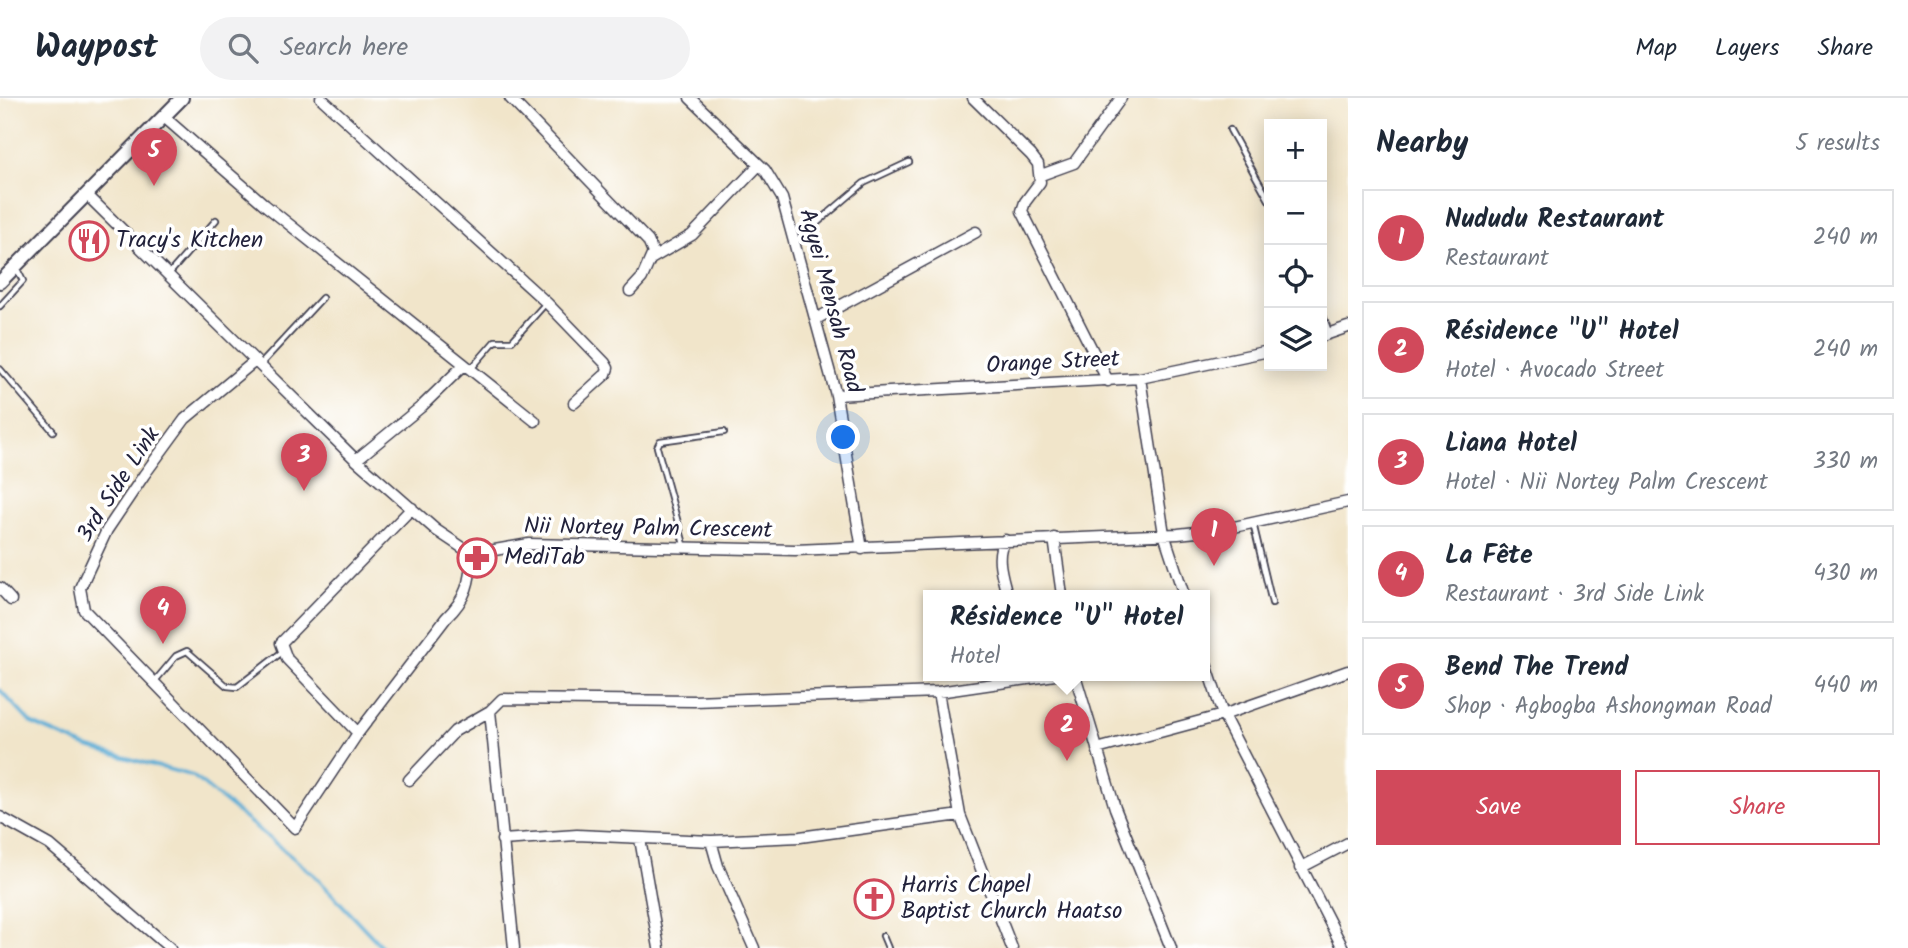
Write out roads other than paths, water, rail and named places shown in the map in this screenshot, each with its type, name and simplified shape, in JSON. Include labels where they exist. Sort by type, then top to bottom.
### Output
[{"type":"street","points":[[0,282],[182,98]]},
{"type":"street","points":[[321,98],[547,303],[608,368],[574,403]]},
{"type":"street","points":[[510,98],[638,229],[653,253],[642,278],[630,291]]},
{"type":"street","name":"Agyei Mensah Road","points":[[690,98],[759,165],[782,198],[836,395],[862,549]]},
{"type":"street","points":[[973,98],[1031,155],[1041,175],[1041,182],[1025,202],[1023,211],[1108,381]]},
{"type":"street","points":[[1041,175],[1074,163],[1121,98]]},
{"type":"street","points":[[164,117],[265,205],[535,421]]},
{"type":"street","points":[[651,260],[692,235],[759,165]]},
{"type":"street","points":[[87,195],[356,460],[412,508],[449,541],[472,554],[468,592],[358,733],[282,652],[281,643],[412,508]]},
{"type":"street","points":[[816,318],[976,232]]},
{"type":"street","points":[[1327,333],[1348,327]]},
{"type":"street","name":"Orange Street","points":[[836,395],[1140,378],[1264,352]]},
{"type":"street","name":"3rd Side Link","points":[[257,363],[185,419],[107,530],[80,588],[84,610],[295,828],[358,733]]},
{"type":"street","points":[[356,460],[467,367]]},
{"type":"street","points":[[1140,378],[1164,534],[1182,590]]},
{"type":"street","name":"Nii Nortey Palm Crescent","points":[[472,554],[529,544],[685,549],[862,549],[1164,534],[1225,529],[1348,502]]},
{"type":"street","points":[[1054,538],[1061,590]]},
{"type":"street","points":[[1005,540],[1000,546],[999,559],[1006,590]]},
{"type":"street","points":[[0,588],[11,600]]},
{"type":"street","points":[[1097,749],[1223,715],[1348,671]]},
{"type":"street","points":[[1210,676],[1223,715],[1343,948]]},
{"type":"street","points":[[409,780],[455,731],[489,712],[502,699],[694,701],[938,692],[1014,681]]},
{"type":"street","points":[[1077,681],[1115,808],[1169,947]]},
{"type":"street","points":[[938,692],[960,815],[1012,948]]},
{"type":"street","points":[[489,712],[514,948]]},
{"type":"street","points":[[502,841],[577,835],[711,841],[800,837],[960,815]]},
{"type":"street","points":[[0,817],[50,845],[170,948]]},
{"type":"street","points":[[640,839],[659,948]]},
{"type":"street","points":[[711,841],[718,866],[754,948]]},
{"type":"street","points":[[1300,868],[1348,843]]},
{"type":"lane","points":[[1230,130],[1264,191]]},
{"type":"lane","points":[[794,242],[864,183],[909,162]]},
{"type":"lane","points":[[167,275],[216,220]]},
{"type":"lane","points":[[0,306],[23,282],[16,266]]},
{"type":"lane","points":[[257,363],[322,298]]},
{"type":"lane","points":[[467,367],[495,341],[512,341],[547,303]]},
{"type":"lane","points":[[0,369],[53,431]]},
{"type":"lane","points":[[685,549],[657,447],[660,441],[724,432]]},
{"type":"lane","points":[[1253,523],[1272,603]]},
{"type":"lane","points":[[154,682],[176,656],[187,651],[227,686],[237,687],[282,652]]},
{"type":"lane","points":[[883,936],[888,948]]},
{"type":"waterway","points":[[0,690],[31,723],[87,747],[193,776],[314,875],[383,948]]},
{"type":"place","name":"Bend The Trend","points":[[154,186]]},
{"type":"place","name":"Tracy's Kitchen","points":[[89,241]]},
{"type":"place","name":"Liana Hotel","points":[[304,491]]},
{"type":"place","name":"MediTab","points":[[477,558]]},
{"type":"place","name":"Nududu Restaurant","points":[[1214,566]]},
{"type":"place","name":"La Fête","points":[[163,644]]},
{"type":"place","name":"Résidence \"U\" Hotel","points":[[1067,761]]},
{"type":"place","name":"Harris Chapel Baptist Church Haatso","points":[[874,899]]}]
